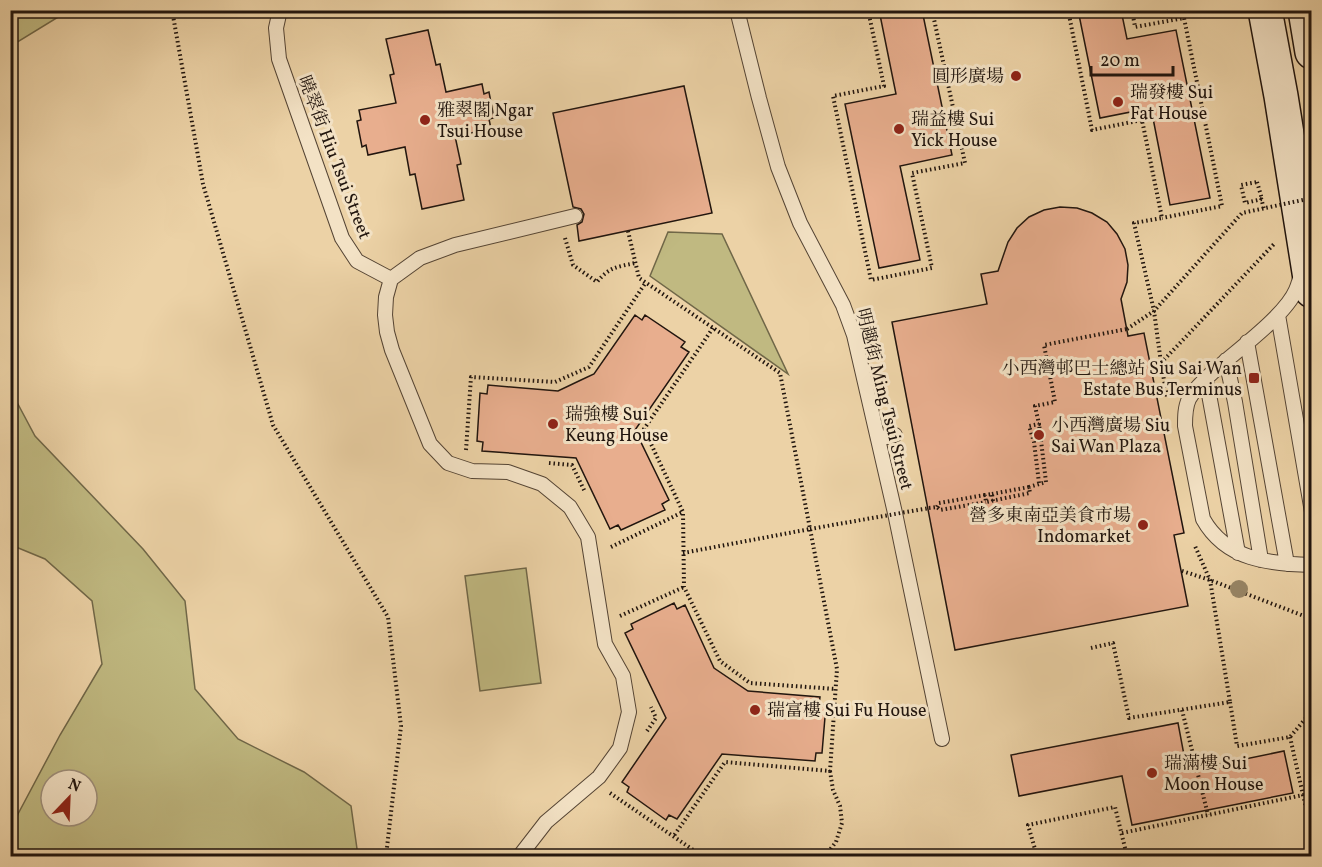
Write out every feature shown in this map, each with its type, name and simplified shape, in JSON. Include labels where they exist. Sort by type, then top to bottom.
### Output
[{"type":"main road","points":[[1265,10],[1281,96],[1290,247],[1311,291]]},
{"type":"main road","points":[[1305,10],[1311,52]]},
{"type":"lane","name":"曉翠街 Hiu Tsui Street","points":[[280,10],[276,28],[279,59],[342,238],[357,261],[391,279]]},
{"type":"lane","name":"明趣街 Ming Tsui Street","points":[[737,10],[778,167],[800,223],[843,305],[854,335],[895,513],[942,739]]},
{"type":"lane","points":[[522,856],[546,822],[599,777],[620,748],[628,712],[623,676],[605,644],[588,537],[570,507],[542,484],[508,472],[472,471],[448,463],[430,444],[392,350],[387,333],[386,297],[391,279],[420,258],[455,245],[575,216]]},
{"type":"lane","points":[[1290,247],[1301,274],[1289,302],[1278,315],[1206,378],[1188,400],[1184,414],[1203,519],[1209,529],[1238,553],[1261,560],[1311,565]]},
{"type":"lane","points":[[1278,315],[1311,512]]},
{"type":"lane","points":[[1247,342],[1287,564]]},
{"type":"lane","points":[[1226,360],[1261,560]]},
{"type":"lane","points":[[1206,378],[1238,553]]},
{"type":"lane","points":[[878,439],[895,435]]},
{"type":"path","points":[[172,10],[203,184],[273,425],[388,617],[401,726],[386,856]]},
{"type":"path","points":[[868,10],[884,86],[833,96],[871,280],[932,268],[912,174],[964,163],[933,10]]},
{"type":"path","points":[[1068,10],[1092,130],[1142,120],[1162,218]]},
{"type":"path","points":[[1132,10],[1135,27],[1184,18],[1222,206],[1134,223],[1154,311],[1168,405]]},
{"type":"path","points":[[1262,199],[1245,203],[1241,185],[1257,182],[1262,199],[1264,209]]},
{"type":"path","points":[[937,507],[939,502],[992,494],[1046,482],[1035,406],[1055,402],[1044,345],[1127,329],[1154,311],[1242,213],[1311,198]]},
{"type":"path","points":[[1280,205],[1282,214]]},
{"type":"path","points":[[560,220],[573,265],[597,282],[604,273],[613,268],[635,262]]},
{"type":"path","points":[[628,231],[639,278],[780,373],[837,669],[830,771],[833,790],[840,806],[842,823],[837,842],[825,856]]},
{"type":"path","points":[[1161,363],[1290,247]]},
{"type":"path","points":[[713,328],[644,429],[683,512],[684,587],[720,660],[750,682],[836,689]]},
{"type":"path","points":[[1039,424],[1029,426],[1034,442],[1039,483]]},
{"type":"path","points":[[683,553],[929,508],[937,507],[940,510],[993,501],[1030,493],[1029,487]]},
{"type":"path","points":[[992,494],[993,501]]},
{"type":"path","points":[[985,495],[986,502]]},
{"type":"path","points":[[611,546],[683,512]]},
{"type":"path","points":[[1195,546],[1210,580],[1237,746],[1290,737],[1311,711]]},
{"type":"path","points":[[1182,571],[1311,619]]},
{"type":"path","points":[[612,621],[684,587]]},
{"type":"path","points":[[1091,648],[1113,643],[1129,718],[1230,702]]},
{"type":"path","points":[[1182,710],[1208,815]]},
{"type":"path","points":[[1290,737],[1311,833]]},
{"type":"path","points":[[673,837],[725,762],[830,771]]},
{"type":"path","points":[[1122,833],[1303,795]]},
{"type":"path","points":[[1306,806],[1311,802]]},
{"type":"path","points":[[1037,856],[1028,825],[1115,807],[1127,856]]},
{"type":"shaded area","points":[[11,10],[68,10],[68,11],[11,46]]},
{"type":"shaded area","points":[[668,232],[722,234],[788,374],[650,276]]},
{"type":"shaded area","points":[[11,391],[35,436],[143,549],[185,601],[195,689],[238,739],[304,772],[351,806],[358,856],[11,856],[11,839],[18,814],[39,774],[39,828],[99,828],[99,768],[42,768],[102,664],[92,601],[45,559],[11,545]]},
{"type":"shaded area","points":[[526,568],[541,683],[480,691],[465,576]]},
{"type":"building","name":"瑞益樓 Sui Yick House","points":[[879,10],[922,10],[952,155],[900,166],[920,260],[879,268],[845,104],[896,94]]},
{"type":"building","name":"瑞發樓 Sui Fat House","points":[[1078,10],[1121,10],[1127,39],[1176,30],[1210,198],[1170,205],[1151,108],[1100,118]]},
{"type":"building","name":"雅翠閣 Ngar Tsui House","points":[[428,30],[436,65],[440,64],[446,92],[482,84],[484,94],[489,92],[494,118],[489,119],[491,129],[455,136],[461,164],[457,165],[464,200],[422,209],[415,174],[410,175],[405,147],[368,155],[366,145],[362,147],[357,121],[361,120],[359,110],[396,103],[390,75],[394,74],[386,39]]},
{"type":"building","points":[[684,86],[712,213],[579,241],[577,225],[582,222],[584,214],[581,209],[573,207],[553,113]]},
{"type":"building","name":"小西灣廣場 Siu Sai Wan Plaza","points":[[1060,207],[1077,208],[1092,213],[1107,222],[1125,249],[1128,265],[1127,282],[1121,299],[1128,336],[1144,333],[1184,533],[1174,535],[1188,606],[955,650],[892,322],[987,304],[981,274],[998,271],[1008,242],[1017,228],[1029,217],[1044,210]]},
{"type":"building","name":"瑞強樓 Sui Keung House","points":[[635,315],[642,320],[645,315],[685,342],[681,347],[689,352],[635,430],[669,500],[662,504],[665,510],[621,530],[618,525],[610,529],[576,458],[482,451],[483,442],[477,441],[480,393],[487,394],[488,385],[558,391],[594,374]]},
{"type":"building","name":"瑞富樓 Sui Fu House","points":[[674,603],[677,609],[685,605],[714,668],[748,691],[820,697],[819,705],[826,705],[822,753],[816,753],[815,761],[722,754],[677,819],[669,815],[666,820],[627,792],[629,787],[622,782],[666,718],[625,633],[633,629],[631,624]]},
{"type":"building","name":"瑞滿樓 Sui Moon House","points":[[1178,723],[1187,771],[1284,751],[1293,793],[1132,825],[1122,776],[1019,796],[1011,755]]},
{"type":"place","name":"圓形廣場","points":[[1016,76]]},
{"type":"place","name":"瑞發樓 Sui Fat House","points":[[1118,102]]},
{"type":"place","name":"雅翠閣 Ngar Tsui House","points":[[425,120]]},
{"type":"place","name":"瑞益樓 Sui Yick House","points":[[899,129]]},
{"type":"place","name":"小西灣邨巴士總站 Siu Sai Wan Estate Bus Terminus","points":[[1254,378]]},
{"type":"place","name":"瑞強樓 Sui Keung House","points":[[553,424]]},
{"type":"place","name":"小西灣廣場 Siu Sai Wan Plaza","points":[[1039,435]]},
{"type":"place","name":"營多東南亞美食市場 Indomarket","points":[[1143,525]]},
{"type":"place","name":"瑞富樓 Sui Fu House","points":[[755,710]]},
{"type":"place","name":"瑞滿樓 Sui Moon House","points":[[1152,773]]}]
